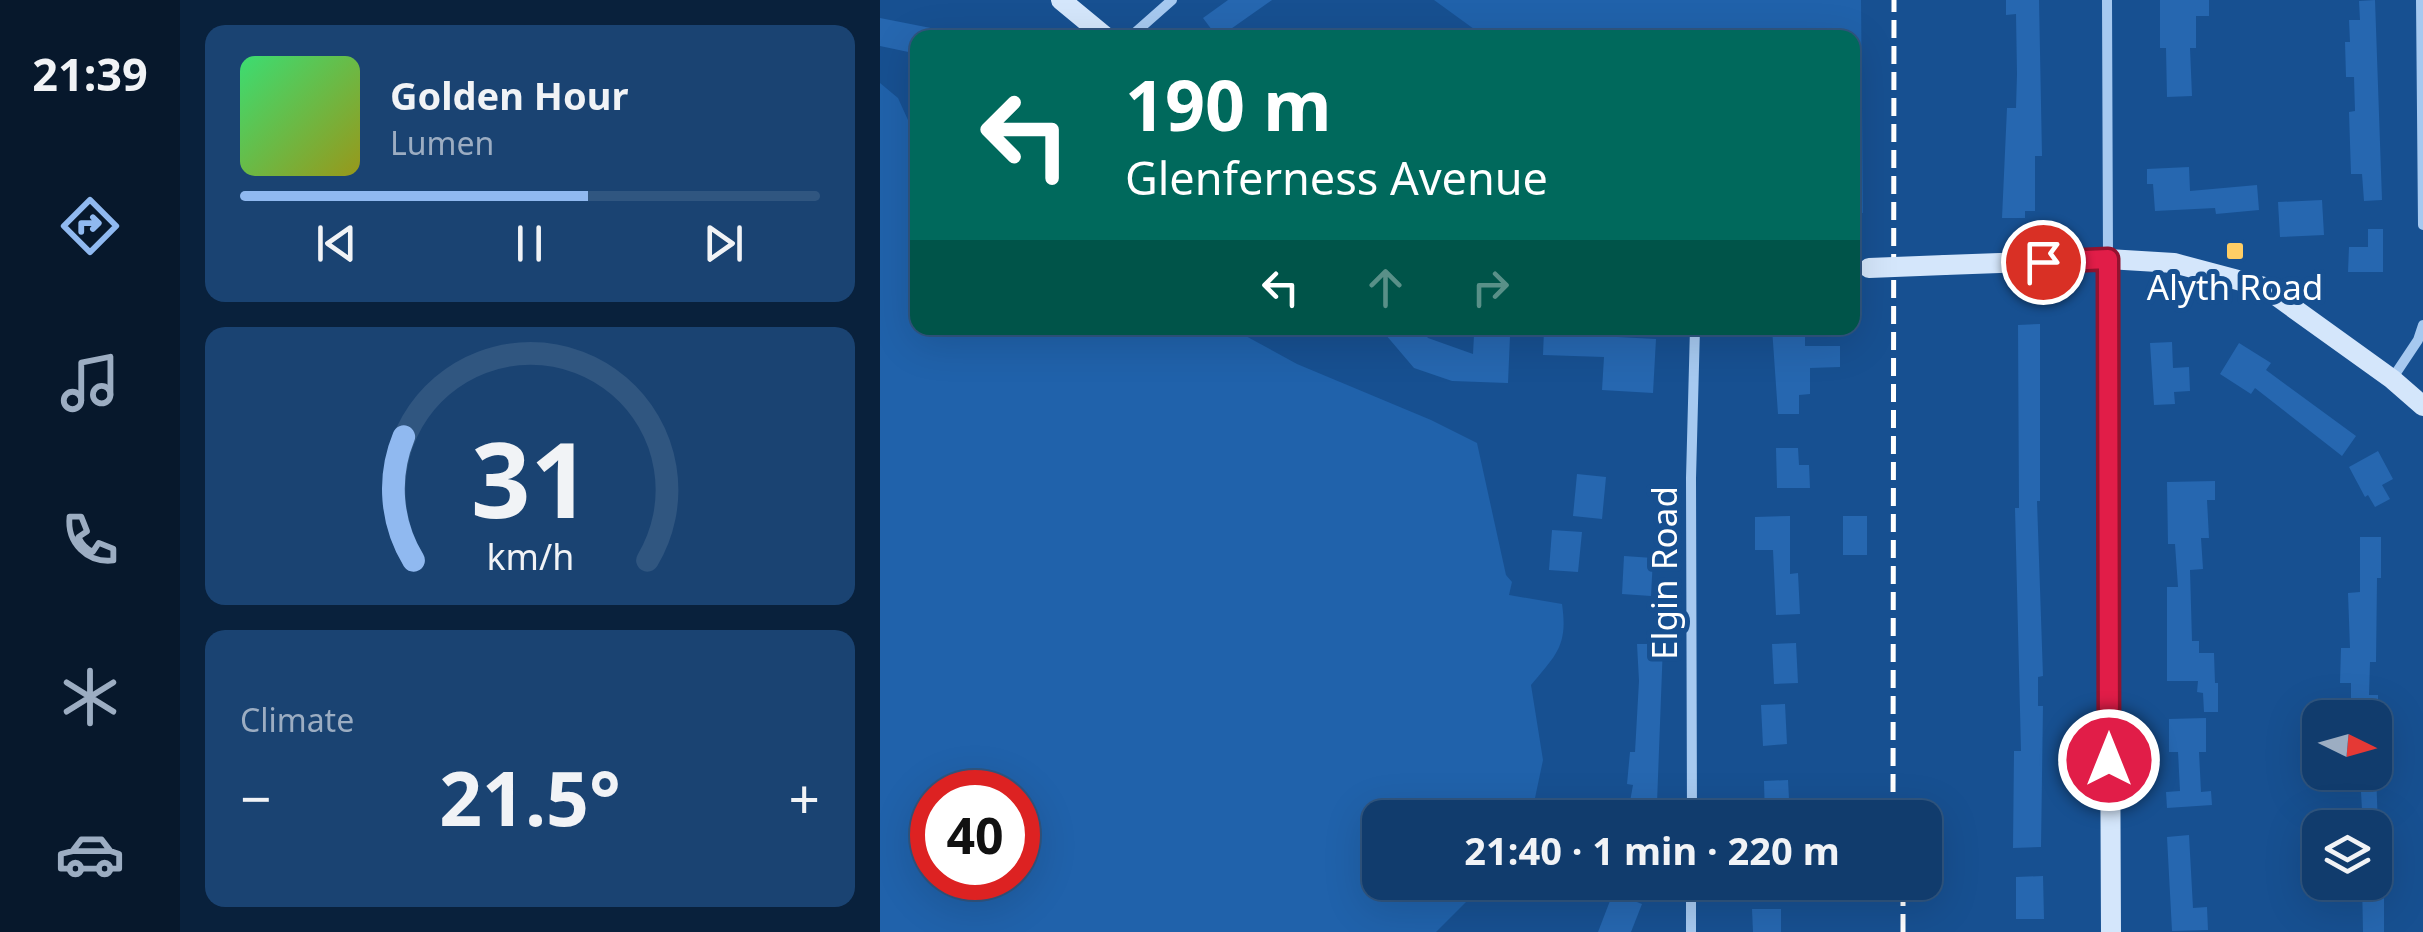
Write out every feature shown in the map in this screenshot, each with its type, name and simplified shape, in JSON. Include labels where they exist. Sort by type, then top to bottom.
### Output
[{"type":"street","points":[[1061,0],[1097,30]]},
{"type":"street","points":[[1138,30],[1172,0]]},
{"type":"street","points":[[2107,0],[2111,932]]},
{"type":"street","points":[[2420,0],[2423,225]]},
{"type":"street","points":[[1861,268],[2108,259],[2174,263],[2264,286],[2423,406]]},
{"type":"street","points":[[2392,379],[2418,340],[2423,324]]},
{"type":"street","name":"Elgin Road","points":[[1692,800],[1696,335]]},
{"type":"street","points":[[1691,900],[1691,932]]},
{"type":"shaded area","points":[[1434,0],[1861,0],[1863,213],[1860,30],[1475,30]]},
{"type":"shaded area","points":[[880,83],[898,98],[910,125],[910,335],[1244,335],[1297,364],[1477,443],[1506,575],[1512,582],[1509,595],[1562,604],[1562,639],[1531,685],[1543,760],[1535,800],[1362,800],[1362,900],[1468,900],[1436,932],[880,932]]},
{"type":"building","points":[[1228,0],[1272,0],[1229,30],[1212,30],[1203,18]]},
{"type":"building","points":[[2006,0],[2039,0],[2042,156],[2035,156],[2035,211],[2025,211],[2025,218],[2002,218],[2007,108],[2016,108],[2017,74],[2016,14],[2006,15]]},
{"type":"building","points":[[2160,0],[2209,0],[2209,16],[2196,16],[2196,48],[2190,48],[2192,96],[2167,97],[2166,48],[2160,48]]},
{"type":"building","points":[[2375,0],[2382,200],[2364,201],[2362,174],[2351,174],[2349,112],[2355,111],[2354,77],[2346,77],[2345,42],[2350,42],[2349,20],[2360,20],[2359,1]]},
{"type":"building","points":[[880,18],[941,30],[910,30],[910,52],[880,46]]},
{"type":"building","points":[[2189,167],[2190,191],[2257,185],[2259,210],[2216,214],[2215,208],[2155,211],[2153,184],[2147,184],[2147,169]]},
{"type":"building","points":[[2322,200],[2324,235],[2280,237],[2278,202]]},
{"type":"building","points":[[2368,229],[2383,229],[2383,272],[2348,272],[2349,247],[2368,247]]},
{"type":"building","points":[[2040,324],[2037,501],[2043,676],[2038,677],[2038,706],[2043,706],[2041,847],[2013,848],[2014,751],[2021,751],[2015,508],[2019,508],[2018,325]]},
{"type":"building","points":[[1386,335],[1426,335],[1473,354],[1474,335],[1510,336],[1508,383],[1452,381],[1414,368]]},
{"type":"building","points":[[1544,335],[1656,339],[1653,393],[1602,390],[1604,357],[1543,355]]},
{"type":"building","points":[[1772,335],[1805,335],[1805,346],[1840,346],[1840,367],[1810,368],[1810,394],[1799,395],[1799,414],[1778,414]]},
{"type":"building","points":[[2172,342],[2173,368],[2189,367],[2190,391],[2174,392],[2175,404],[2154,405],[2150,343]]},
{"type":"building","points":[[2239,343],[2271,363],[2266,370],[2356,436],[2342,456],[2255,388],[2251,394],[2220,374]]},
{"type":"building","points":[[1776,448],[1798,448],[1799,465],[1809,465],[1810,488],[1777,488]]},
{"type":"building","points":[[2378,451],[2393,479],[2382,485],[2390,499],[2375,507],[2349,467]]},
{"type":"building","points":[[1577,474],[1606,477],[1602,519],[1573,516]]},
{"type":"building","points":[[2215,481],[2215,500],[2207,500],[2209,538],[2201,538],[2203,569],[2190,570],[2192,641],[2199,641],[2199,653],[2214,653],[2218,683],[2218,712],[2204,712],[2203,693],[2197,692],[2198,681],[2167,681],[2167,587],[2178,587],[2175,544],[2168,544],[2167,482]]},
{"type":"building","points":[[1790,516],[1790,574],[1798,573],[1800,614],[1776,615],[1773,550],[1755,550],[1755,517]]},
{"type":"building","points":[[1843,516],[1867,516],[1867,555],[1843,555]]},
{"type":"building","points":[[1552,530],[1582,532],[1578,572],[1549,570]]},
{"type":"building","points":[[2360,537],[2381,537],[2376,662],[2370,662],[2369,695],[2378,695],[2378,700],[2351,700],[2351,683],[2340,683],[2341,648],[2350,648],[2348,593],[2360,592]]},
{"type":"building","points":[[1624,556],[1653,558],[1651,596],[1622,594]]},
{"type":"building","points":[[1796,643],[1798,683],[1774,684],[1772,644]]},
{"type":"building","points":[[1637,644],[1663,644],[1657,800],[1630,800],[1633,785],[1627,784],[1630,752],[1635,752]]},
{"type":"building","points":[[1785,704],[1787,744],[1763,746],[1761,705]]},
{"type":"building","points":[[2206,718],[2206,752],[2199,752],[2201,792],[2211,791],[2212,805],[2167,808],[2166,792],[2180,791],[2178,752],[2169,752],[2169,719]]},
{"type":"building","points":[[1788,780],[1789,800],[1765,800],[1764,781]]},
{"type":"building","points":[[2377,790],[2377,810],[2362,810],[2361,792],[2356,792]]},
{"type":"building","points":[[2189,835],[2193,908],[2207,907],[2208,930],[2172,931],[2167,837]]},
{"type":"building","points":[[2043,876],[2044,919],[2016,919],[2016,877]]},
{"type":"building","points":[[1610,900],[1642,904],[1631,932],[1598,932]]},
{"type":"building","points":[[2362,900],[2384,900],[2384,932],[2363,932]]},
{"type":"building","points":[[1752,909],[1781,909],[1781,932],[1753,932]]},
{"type":"railway","points":[[1893,800],[1894,0]]},
{"type":"railway","points":[[1903,900],[1903,932]]},
{"type":"place","name":"Alyth Road","points":[[2235,251]]},
{"type":"route","points":[[2043,262],[2108,259],[2109,760]]}]
